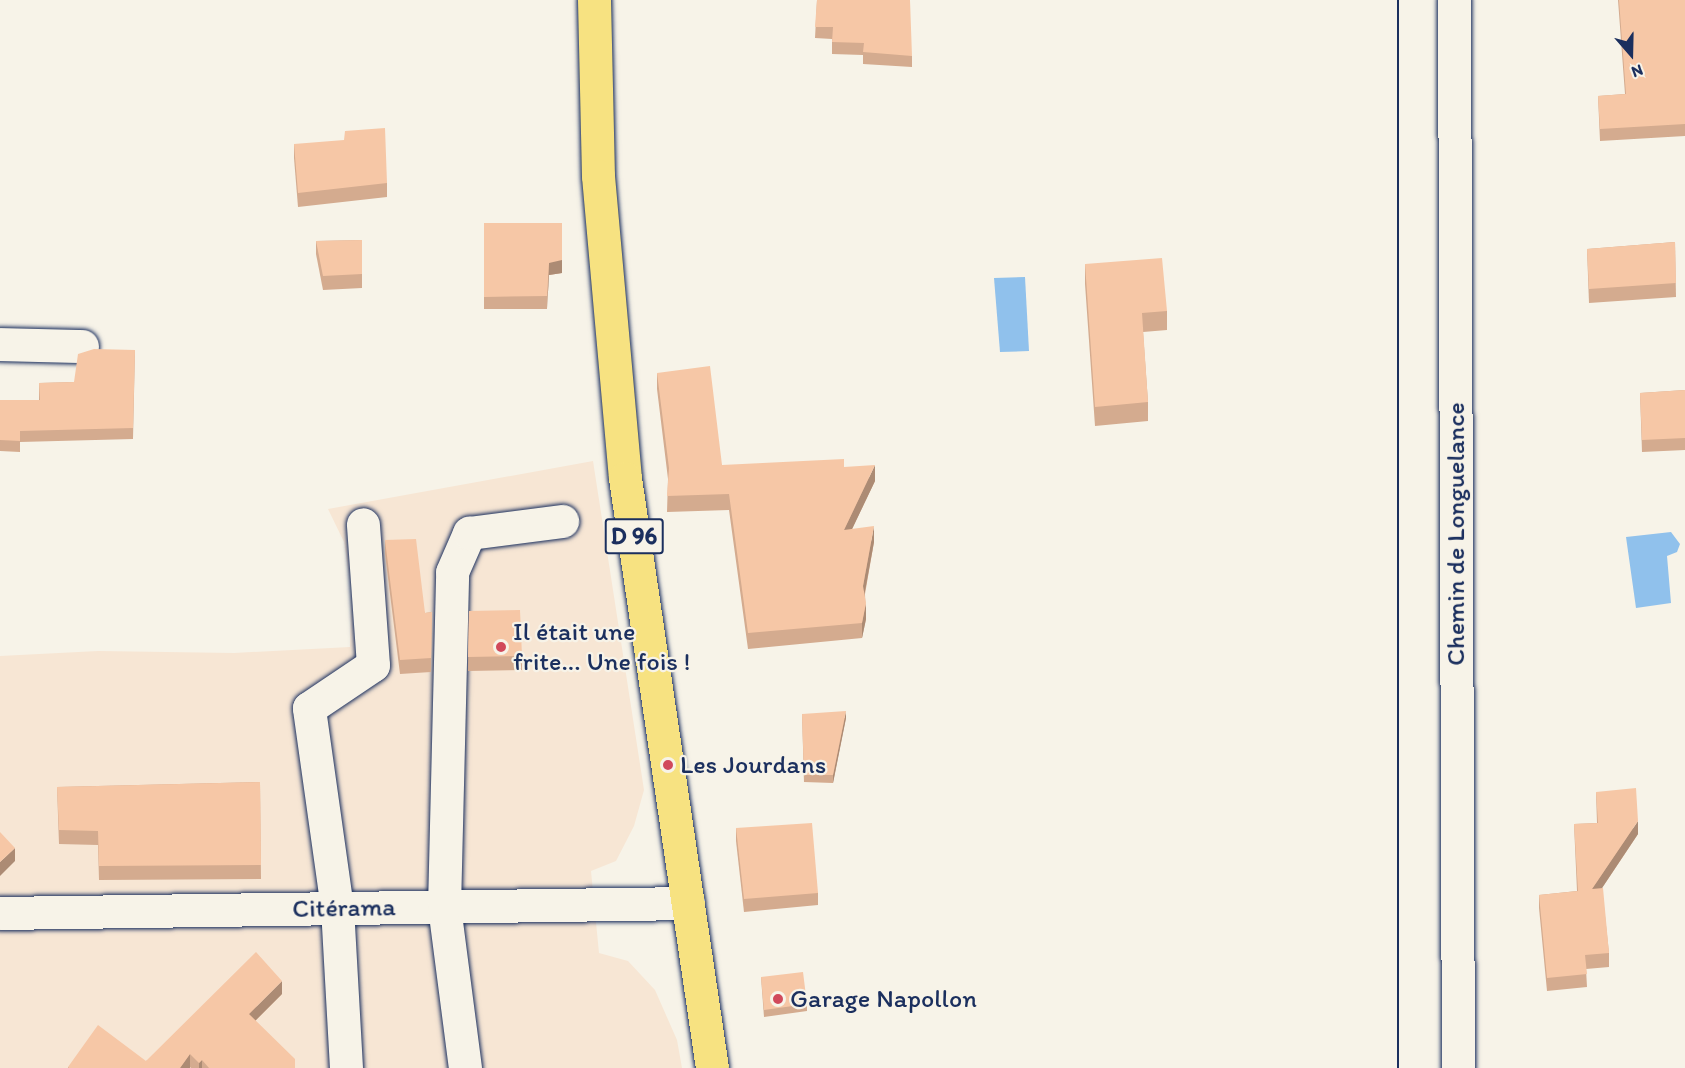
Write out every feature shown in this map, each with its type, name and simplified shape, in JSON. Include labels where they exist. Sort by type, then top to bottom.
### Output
[{"type":"main road","name":"D 96","points":[[594,0],[598,176],[625,478],[712,1068]]},
{"type":"street","name":"Chemin de Longuelance","points":[[1454,0],[1458,1068]]},
{"type":"street","points":[[0,344],[82,346]]},
{"type":"street","points":[[465,1068],[444,907],[452,572],[469,532],[562,521]]},
{"type":"street","points":[[346,1068],[337,908],[309,708],[373,665],[363,524]]},
{"type":"street","name":"Citérama","points":[[0,913],[688,903]]},
{"type":"shaded area","points":[[593,461],[644,790],[634,826],[616,861],[591,871],[599,953],[628,961],[655,990],[677,1040],[682,1068],[0,1068],[0,656],[98,651],[234,653],[350,647],[351,590],[344,542],[328,509]]},
{"type":"water","points":[[1025,277],[1029,351],[1000,352],[994,278]]},
{"type":"water","points":[[1671,532],[1680,544],[1677,552],[1667,556],[1671,603],[1636,608],[1626,537]]},
{"type":"building","points":[[817,0],[910,0],[912,56],[863,52],[864,43],[832,42],[833,27],[815,27]]},
{"type":"building","points":[[1619,0],[1685,0],[1685,124],[1600,129],[1598,96],[1626,94]]},
{"type":"building","points":[[385,128],[387,183],[298,193],[294,144],[344,140],[345,131]]},
{"type":"building","points":[[484,223],[562,223],[562,260],[549,263],[547,296],[484,297]]},
{"type":"building","points":[[362,240],[362,274],[323,276],[316,241]]},
{"type":"building","points":[[1675,242],[1676,283],[1589,289],[1587,249]]},
{"type":"building","points":[[1162,258],[1167,311],[1142,313],[1148,402],[1095,407],[1085,264]]},
{"type":"building","points":[[94,349],[135,350],[133,428],[20,431],[20,441],[0,440],[0,400],[40,400],[39,383],[74,382],[78,354]]},
{"type":"building","points":[[710,366],[722,465],[844,459],[844,467],[875,465],[844,530],[874,526],[863,586],[866,603],[862,623],[748,633],[729,494],[667,496],[669,468],[657,373]]},
{"type":"building","points":[[1685,390],[1685,438],[1642,440],[1640,393]]},
{"type":"building","points":[[416,539],[425,613],[432,612],[431,658],[400,660],[385,540]]},
{"type":"building","points":[[520,610],[522,656],[468,657],[469,611]]},
{"type":"building","points":[[846,711],[833,775],[804,775],[802,714]]},
{"type":"building","points":[[260,782],[261,865],[99,866],[98,831],[59,830],[57,787]]},
{"type":"building","points":[[1636,788],[1638,821],[1592,889],[1603,888],[1609,953],[1585,955],[1587,974],[1547,978],[1539,895],[1578,891],[1574,824],[1598,823],[1596,792]]},
{"type":"building","points":[[812,823],[818,893],[744,899],[736,828]]},
{"type":"building","points":[[0,832],[15,848],[0,862]]},
{"type":"building","points":[[256,952],[282,981],[249,1014],[295,1059],[295,1068],[209,1068],[202,1060],[199,1063],[190,1054],[180,1068],[68,1067],[98,1025],[146,1061]]},
{"type":"building","points":[[803,972],[807,1004],[764,1010],[761,977]]},
{"type":"tram line","points":[[1398,0],[1398,1068]]},
{"type":"place","name":"Il était une frite... Une fois !","points":[[501,647]]},
{"type":"place","name":"Les Jourdans","points":[[668,765]]},
{"type":"place","name":"Garage Napollon","points":[[778,999]]}]
